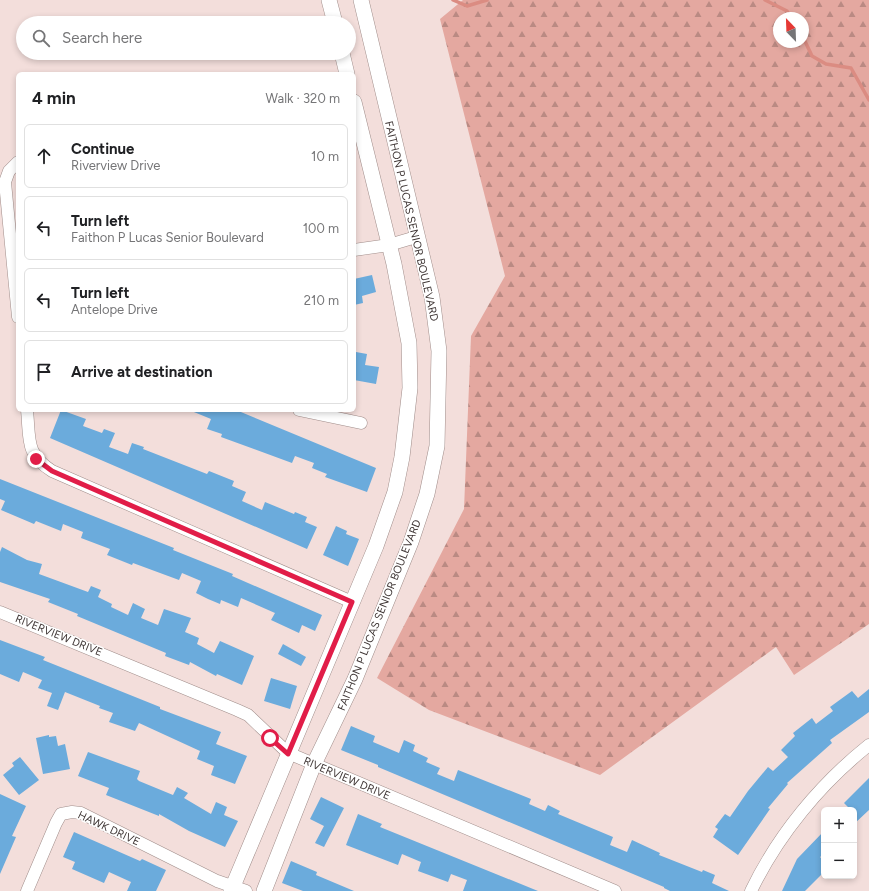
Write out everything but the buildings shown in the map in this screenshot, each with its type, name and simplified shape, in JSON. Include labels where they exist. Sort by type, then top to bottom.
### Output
[{"type":"main road","points":[[329,0],[333,16]]},
{"type":"main road","name":"FAITHON P LUCAS SENIOR BOULEVARD","points":[[264,891],[314,764],[355,679],[411,542],[427,494],[437,446],[439,351],[432,297],[416,237],[361,0]]},
{"type":"main road","points":[[344,60],[346,72]]},
{"type":"main road","points":[[236,890],[288,754],[376,546],[395,492],[407,422],[410,388],[409,343],[403,306],[356,110]]},
{"type":"street","points":[[15,165],[5,182],[16,292]]},
{"type":"street","points":[[356,250],[389,245],[416,237]]},
{"type":"street","points":[[27,412],[30,443],[36,459],[52,471],[352,602]]},
{"type":"street","points":[[309,412],[361,423]]},
{"type":"street","name":"RIVERVIEW DRIVE","points":[[0,612],[248,715],[288,754],[615,891]]},
{"type":"street","points":[[751,891],[773,851],[803,810],[836,773],[869,745]]},
{"type":"street","name":"HAWK DRIVE","points":[[27,891],[61,814],[72,812],[82,813],[236,890]]},
{"type":"green space","points":[[463,0],[869,0],[869,624],[794,675],[776,647],[600,775],[429,710],[377,678],[464,509],[471,336],[505,276],[440,19]]},
{"type":"waterway","points":[[453,0],[467,6],[487,0]]},
{"type":"waterway","points":[[765,0],[788,12]]},
{"type":"waterway","points":[[808,48],[812,56],[826,64],[851,68],[869,100]]},
{"type":"route","points":[[36,459],[52,471],[352,602],[288,754],[270,738]]}]
